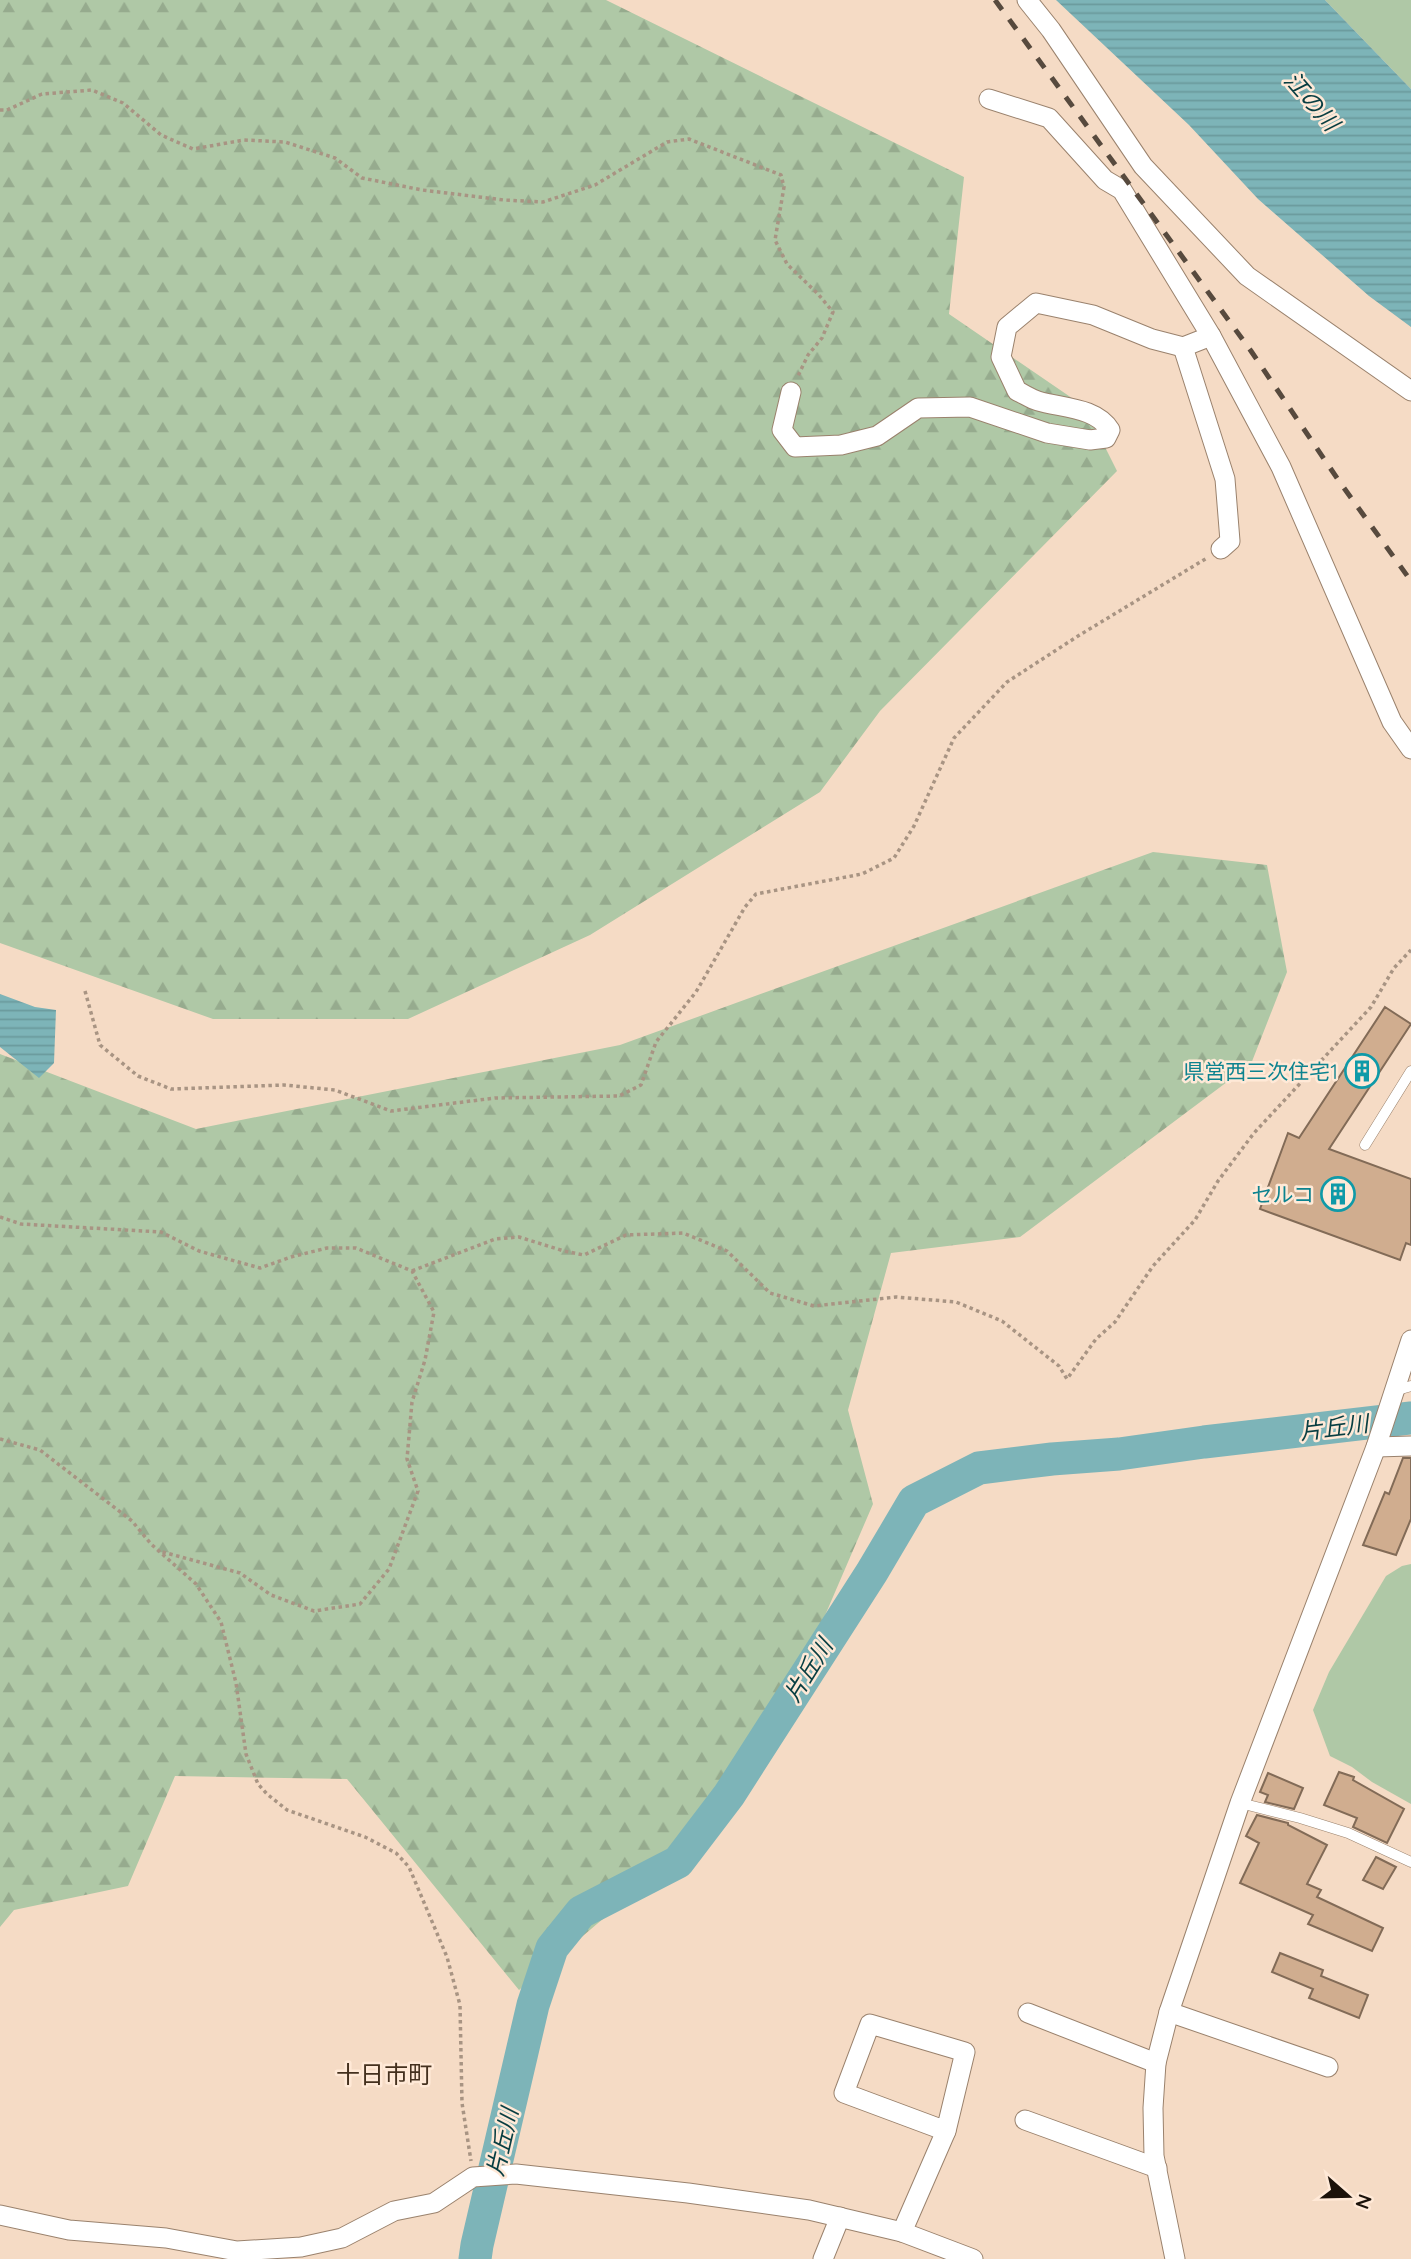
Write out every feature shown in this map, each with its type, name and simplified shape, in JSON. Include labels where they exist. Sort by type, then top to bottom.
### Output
[{"type":"street","points":[[1027,0],[1051,30],[1143,166],[1247,276],[1411,391]]},
{"type":"street","points":[[989,99],[1049,118],[1105,180],[1122,190],[1211,336],[1281,467],[1392,722],[1411,748]]},
{"type":"street","points":[[1122,190],[1131,185],[1143,166]]},
{"type":"street","points":[[791,393],[782,430],[794,447],[841,445],[877,436],[918,408],[971,407],[1047,432],[1090,440],[1106,438],[1110,430],[1105,423],[1072,408],[1038,401],[1017,391],[1001,358],[1007,327],[1035,303],[1093,315],[1152,339],[1183,347],[1211,336]]},
{"type":"street","points":[[1183,347],[1225,479],[1230,541],[1221,550]]},
{"type":"street","points":[[1175,2259],[1154,2156],[1156,2063],[1169,2012],[1240,1803],[1398,1393],[1411,1340]]},
{"type":"street","points":[[1377,1442],[1411,1446]]},
{"type":"street","points":[[1169,2012],[1328,2067]]},
{"type":"street","points":[[1028,2013],[1156,2063]]},
{"type":"street","points":[[902,2232],[946,2131],[965,2052],[870,2024],[844,2092],[946,2131]]},
{"type":"street","points":[[1025,2120],[1157,2168]]},
{"type":"street","points":[[0,2215],[69,2230],[166,2238],[237,2251],[301,2247],[342,2238],[394,2211],[434,2203],[477,2177],[516,2174],[688,2193],[809,2210],[902,2232],[938,2253],[972,2259]]},
{"type":"street","points":[[824,2259],[840,2217]]},
{"type":"lane","points":[[1365,1145],[1411,1071]]},
{"type":"lane","points":[[1240,1803],[1348,1833],[1411,1862]]},
{"type":"path","points":[[0,110],[8,110],[42,94],[92,90],[123,103],[161,135],[193,149],[244,140],[285,142],[335,158],[362,177],[422,190],[543,202],[595,184],[667,142],[689,139],[780,175],[785,187],[775,240],[787,264],[833,312],[822,338],[808,355],[791,393]]},
{"type":"path","points":[[85,991],[100,1045],[138,1076],[171,1089],[284,1085],[335,1090],[391,1111],[495,1098],[619,1096],[641,1085],[656,1042],[696,992],[745,906],[755,894],[862,874],[894,858],[914,826],[954,738],[1007,682],[1221,550]]},
{"type":"path","points":[[412,1271],[495,1239],[519,1237],[584,1255],[626,1235],[683,1233],[727,1251],[770,1293],[814,1307],[896,1297],[956,1302],[1002,1321],[1059,1366],[1067,1379],[1096,1339],[1115,1322],[1153,1266],[1195,1220],[1218,1181],[1254,1133],[1371,1007],[1394,968],[1411,950]]},
{"type":"path","points":[[0,1217],[21,1224],[161,1232],[199,1251],[260,1268],[327,1248],[356,1248],[412,1271],[434,1312],[411,1413],[407,1459],[418,1491],[389,1569],[360,1604],[314,1611],[271,1595],[240,1573],[159,1550]]},
{"type":"path","points":[[0,1439],[40,1450],[132,1521],[150,1544],[196,1584],[220,1622],[236,1683],[246,1754],[258,1784],[267,1794],[287,1810],[365,1837],[396,1853],[409,1867],[447,1957],[460,2005],[462,2103],[477,2177]]},
{"type":"green space","points":[[0,0],[606,0],[964,177],[949,314],[1085,407],[1117,471],[880,711],[820,792],[590,935],[408,1019],[213,1019],[0,943]]},
{"type":"green space","points":[[1325,0],[1411,0],[1411,89]]},
{"type":"green space","points":[[1153,852],[1267,865],[1287,972],[1251,1064],[1020,1237],[891,1253],[848,1410],[873,1504],[792,1692],[682,1852],[519,1990],[347,1779],[175,1776],[128,1886],[14,1910],[0,1927],[0,1054],[196,1129],[620,1045]]},
{"type":"green space","points":[[1411,1564],[1411,1804],[1330,1756],[1313,1710],[1329,1672],[1386,1576]]},
{"type":"water","name":"江の川","points":[[1056,0],[1325,0],[1411,89],[1411,327],[1369,296],[1258,199],[1189,125]]},
{"type":"water","points":[[0,994],[35,1007],[56,1010],[54,1063],[39,1078],[0,1047]]},
{"type":"building","name":"セルコ","points":[[1385,1007],[1411,1024],[1329,1149],[1411,1179],[1411,1245],[1406,1243],[1400,1260],[1260,1209],[1288,1133],[1299,1138]]},
{"type":"building","points":[[1403,1458],[1411,1458],[1411,1519],[1396,1555],[1363,1545],[1385,1492],[1389,1494]]},
{"type":"building","points":[[1339,1772],[1354,1777],[1353,1780],[1404,1809],[1387,1843],[1353,1827],[1357,1818],[1324,1805]]},
{"type":"building","points":[[1268,1773],[1303,1788],[1294,1809],[1265,1802],[1268,1795],[1260,1792]]},
{"type":"building","points":[[1257,1815],[1288,1823],[1327,1845],[1307,1884],[1321,1890],[1317,1897],[1383,1928],[1372,1951],[1308,1924],[1313,1915],[1240,1883],[1259,1843],[1246,1836]]},
{"type":"building","points":[[1376,1857],[1396,1867],[1383,1889],[1363,1880]]},
{"type":"building","points":[[1280,1953],[1323,1970],[1321,1976],[1368,1995],[1359,2018],[1309,1998],[1313,1989],[1272,1972]]},
{"type":"waterway","name":"片丘川","points":[[475,2259],[533,2005],[552,1948],[581,1912],[678,1862],[729,1795],[872,1572],[914,1501],[979,1468],[1119,1454],[1411,1418]]},
{"type":"railway","points":[[995,0],[1251,351],[1411,581]]},
{"type":"place","name":"県営西三次住宅1","points":[[1362,1071]]},
{"type":"place","name":"セルコ","points":[[1338,1194]]},
{"type":"district","name":"十日市町","points":[[384,2074]]}]
